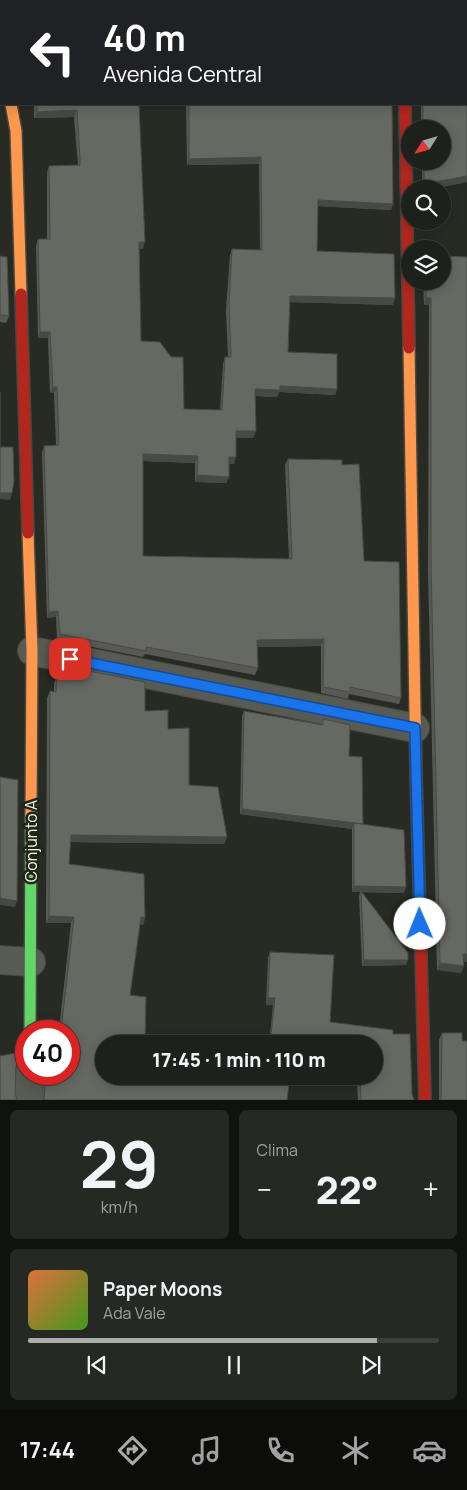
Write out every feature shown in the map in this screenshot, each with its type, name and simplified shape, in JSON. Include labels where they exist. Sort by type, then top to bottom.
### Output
[{"type":"street","name":"Conjunto A","points":[[12,105],[16,131],[32,651],[30,1020]]},
{"type":"street","points":[[405,105],[415,728],[425,1100]]},
{"type":"street","points":[[32,651],[415,728]]},
{"type":"street","points":[[0,960],[31,962]]},
{"type":"street","points":[[28,1100],[29,1085]]},
{"type":"building","points":[[37,105],[139,105],[145,242],[139,242],[141,341],[160,342],[171,357],[183,357],[184,409],[222,410],[225,357],[231,357],[229,304],[232,249],[262,250],[261,157],[189,159],[189,105],[392,105],[393,204],[318,200],[317,251],[394,254],[395,298],[290,296],[288,352],[337,354],[337,389],[280,386],[280,390],[255,389],[256,431],[236,431],[236,457],[229,457],[229,477],[197,475],[198,456],[143,454],[143,556],[292,559],[288,459],[342,460],[342,465],[359,464],[364,561],[399,562],[401,698],[350,687],[350,692],[323,687],[324,639],[257,640],[258,668],[146,647],[146,651],[60,634],[58,611],[49,612],[44,446],[59,445],[57,387],[53,387],[50,332],[40,332],[38,239],[50,239],[49,166],[80,165],[80,158],[77,110],[37,112]]},
{"type":"building","points":[[423,105],[467,105],[467,176],[446,180],[424,180],[424,170],[451,170],[451,120],[423,120]]},
{"type":"building","points":[[0,256],[7,257],[9,316],[0,315]]},
{"type":"building","points":[[451,256],[467,257],[467,954],[463,954],[464,966],[440,963],[431,564],[431,298],[426,298],[426,290],[451,290]]},
{"type":"building","points":[[0,447],[13,447],[14,481],[12,493],[0,493]]},
{"type":"building","points":[[63,666],[145,682],[145,711],[168,710],[168,729],[189,728],[189,785],[218,787],[227,837],[71,835],[69,864],[144,874],[145,918],[141,917],[130,995],[146,997],[145,1035],[95,1035],[95,1085],[289,1085],[287,1100],[44,1100],[45,1085],[80,1085],[80,1020],[62,1020],[74,917],[49,916],[50,691],[56,692],[57,676],[63,677]]},
{"type":"building","points":[[244,711],[323,725],[323,719],[350,725],[349,756],[362,757],[363,824],[242,809]]},
{"type":"building","points":[[0,777],[18,780],[17,901],[0,898]]},
{"type":"building","points":[[354,823],[404,830],[406,887],[354,886]]},
{"type":"building","points":[[361,891],[408,953],[408,960],[364,960]]},
{"type":"building","points":[[270,952],[334,955],[330,1022],[393,1030],[393,1034],[410,1034],[412,1094],[414,1100],[361,1100],[360,1085],[383,1085],[383,1035],[271,1035],[275,998],[268,998]]},
{"type":"building","points":[[442,1033],[462,1033],[462,1041],[467,1041],[467,1100],[441,1100]]},
{"type":"building","points":[[15,1053],[15,1093],[17,1100],[0,1100],[0,1056]]},
{"type":"traffic: fast","points":[[30,1020],[31,814]]},
{"type":"traffic: slow","points":[[11,105],[16,131],[21,294]]},
{"type":"traffic: slow","points":[[409,348],[416,773]]},
{"type":"traffic: slow","points":[[28,533],[32,651],[31,814]]},
{"type":"traffic: jam","points":[[405,105],[409,348]]},
{"type":"traffic: jam","points":[[21,294],[28,533]]},
{"type":"traffic: jam","points":[[416,773],[425,1100]]},
{"type":"route","points":[[70,659],[415,728],[420,924]]}]
